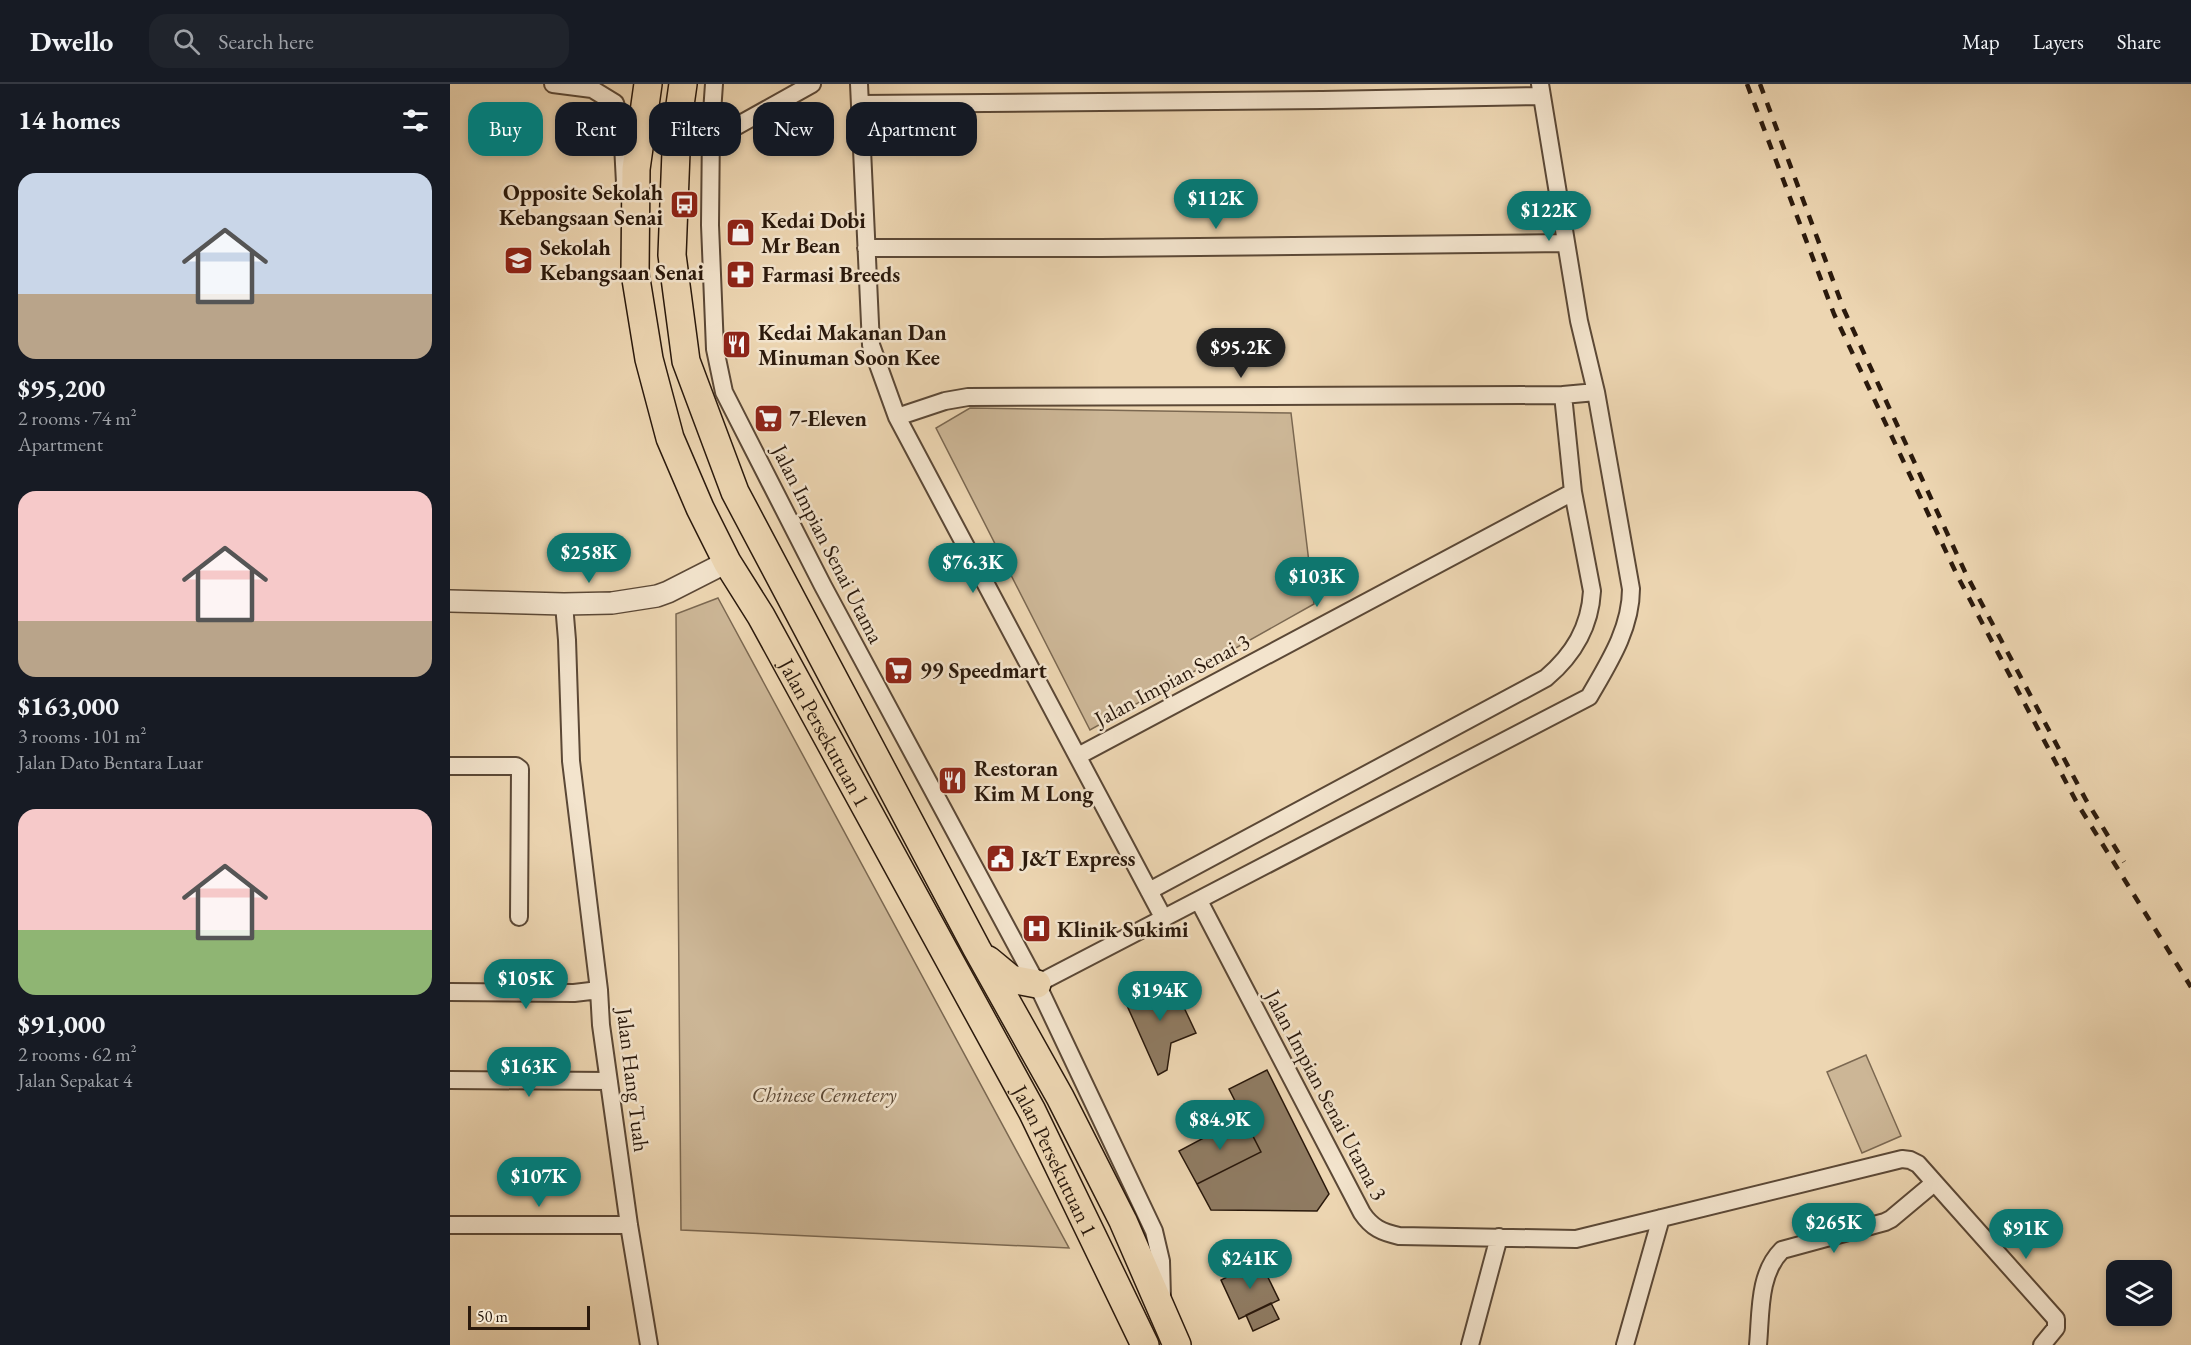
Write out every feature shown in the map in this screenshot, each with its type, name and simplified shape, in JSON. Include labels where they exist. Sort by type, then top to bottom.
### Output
[{"type":"highway","name":"Jalan Persekutuan 1","points":[[648,84],[636,169],[635,273],[649,359],[670,438],[700,508],[728,562],[761,616],[1032,1111],[1145,1345]]},
{"type":"highway","name":"Jalan Persekutuan 1","points":[[680,102],[683,84]]},
{"type":"highway","name":"Jalan Persekutuan 1","points":[[676,156],[672,255],[686,361],[735,492],[977,949],[1060,1097],[1123,1221],[1177,1345]]},
{"type":"highway","points":[[977,949],[1011,979],[1037,984]]},
{"type":"street","points":[[553,84],[592,88],[615,103],[622,125],[627,235],[635,273]]},
{"type":"street","name":"Jalan Impian Senai Utama","points":[[713,102],[714,84]]},
{"type":"street","points":[[741,124],[812,84]]},
{"type":"street","points":[[859,84],[860,102]]},
{"type":"street","points":[[977,103],[1310,100],[1541,90],[1579,321],[1596,392],[1630,577],[1631,603],[1621,639],[1589,698],[1037,984]]},
{"type":"street","name":"Jalan Impian Senai Utama","points":[[711,156],[710,225],[715,349],[724,392],[823,586],[1037,984],[1154,1231],[1161,1261],[1163,1315]]},
{"type":"street","points":[[862,156],[872,345],[897,417],[1164,919]]},
{"type":"street","points":[[866,248],[1566,243]]},
{"type":"street","points":[[897,417],[945,401],[968,397],[1563,395],[1596,392]]},
{"type":"street","points":[[1149,891],[1546,678],[1563,663],[1579,642],[1591,607],[1592,591],[1573,492],[1563,395]]},
{"type":"street","name":"Jalan Impian Senai 3","points":[[1078,756],[1573,492]]},
{"type":"street","points":[[450,601],[612,603],[657,596],[728,562]]},
{"type":"street","name":"Jalan Hang Tuah","points":[[564,604],[571,761],[599,990],[601,1025],[629,1225],[649,1345]]},
{"type":"street","points":[[450,766],[516,766],[520,769],[519,917]]},
{"type":"street","name":"Jalan Impian Senai Utama 3","points":[[1199,901],[1368,1222],[1380,1232],[1399,1236],[1576,1239],[1902,1159],[1910,1160],[1918,1164],[2056,1319],[2056,1328],[2042,1345]]},
{"type":"street","points":[[450,992],[574,993],[599,990]]},
{"type":"street","points":[[450,1080],[609,1081]]},
{"type":"street","points":[[1758,1345],[1762,1293],[1773,1259],[1782,1250],[1885,1222],[1934,1183]]},
{"type":"street","points":[[1625,1345],[1661,1218]]},
{"type":"street","points":[[450,1225],[629,1225]]},
{"type":"street","points":[[1470,1345],[1499,1237]]},
{"type":"green space","points":[[970,408],[1291,413],[1314,604],[1090,730],[936,428]]},
{"type":"green space","name":"Chinese Cemetery","points":[[718,598],[1069,1248],[681,1230],[676,614]]},
{"type":"green space","points":[[1866,1055],[1901,1136],[1862,1153],[1827,1072]]},
{"type":"building","points":[[1171,980],[1196,1033],[1171,1043],[1167,1070],[1158,1075],[1125,1001]]},
{"type":"building","points":[[1267,1070],[1329,1194],[1317,1211],[1211,1210],[1197,1184],[1261,1152],[1229,1089]]},
{"type":"building","points":[[1243,1117],[1261,1152],[1197,1184],[1179,1151]]},
{"type":"building","points":[[1260,1261],[1279,1300],[1239,1319],[1221,1280]]},
{"type":"building","points":[[1271,1303],[1279,1319],[1253,1331],[1246,1315]]},
{"type":"railway","points":[[1747,84],[1834,314],[1958,577],[2077,803],[2191,987]]},
{"type":"railway","points":[[1760,84],[1844,310],[1966,574],[2086,800],[2124,862]]},
{"type":"place","name":"Opposite Sekolah Kebangsaan Senai","points":[[684,205]]},
{"type":"place","name":"Kedai Dobi Mr Bean","points":[[740,233]]},
{"type":"place","name":"Sekolah Kebangsaan Senai","points":[[519,260]]},
{"type":"place","name":"Farmasi Breeds","points":[[741,274]]},
{"type":"place","name":"Kedai Makanan Dan Minuman Soon Kee","points":[[737,345]]},
{"type":"place","name":"7-Eleven","points":[[768,418]]},
{"type":"place","name":"99 Speedmart","points":[[899,670]]},
{"type":"place","name":"Restoran Kim M Long","points":[[953,781]]},
{"type":"place","name":"J&T Express","points":[[1000,858]]},
{"type":"place","name":"Klinik Sukimi","points":[[1036,929]]}]
